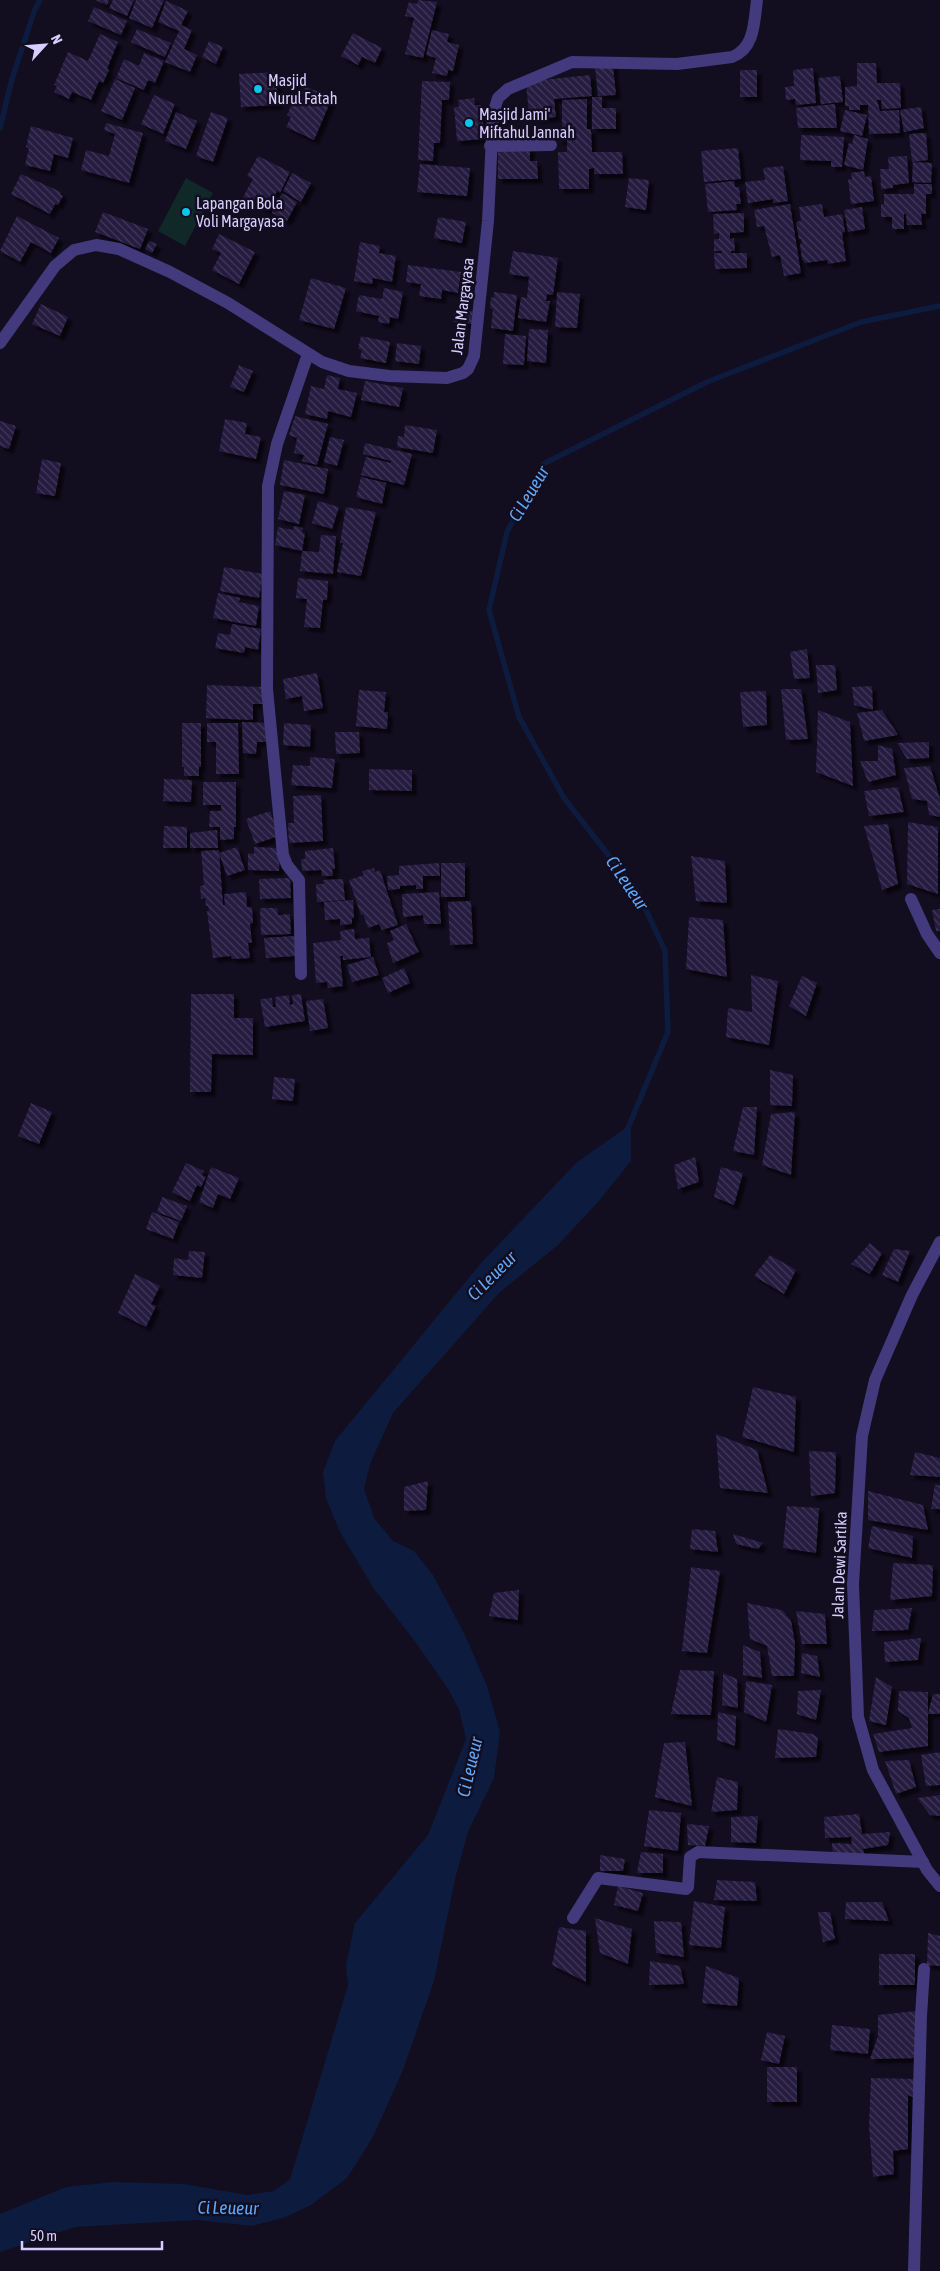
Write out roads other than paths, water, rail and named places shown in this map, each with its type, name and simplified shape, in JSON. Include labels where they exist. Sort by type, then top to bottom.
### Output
[{"type":"street","name":"Jalan Margayasa","points":[[0,343],[55,266],[74,250],[96,244],[119,249],[170,272],[228,303],[322,362],[370,374],[447,378],[463,373],[468,369],[474,356],[488,221],[490,146],[495,105],[502,94],[514,85],[572,62],[677,64],[732,57],[740,54],[750,42],[757,0]]},
{"type":"street","points":[[490,146],[551,145]]},
{"type":"street","points":[[302,974],[298,880],[287,865],[283,855],[268,701],[266,564],[269,473],[308,354]]},
{"type":"street","points":[[911,899],[927,934],[940,953]]},
{"type":"street","name":"Jalan Dewi Sartika","points":[[940,1242],[912,1295],[875,1380],[862,1436],[853,1584],[858,1717],[873,1770],[923,1862],[940,1886]]},
{"type":"street","points":[[573,1918],[598,1878],[686,1889],[688,1886],[690,1857],[698,1852],[923,1862]]},
{"type":"street","points":[[914,2271],[924,1969]]},
{"type":"water","points":[[631,1124],[631,1161],[599,1201],[558,1245],[499,1293],[393,1413],[370,1464],[364,1489],[374,1518],[393,1541],[414,1551],[433,1575],[465,1635],[487,1686],[500,1732],[494,1778],[468,1832],[455,1879],[434,1981],[403,2070],[373,2137],[347,2178],[311,2205],[286,2217],[252,2226],[198,2220],[75,2227],[0,2252],[0,2214],[66,2187],[113,2182],[184,2184],[247,2195],[274,2191],[290,2179],[348,1985],[346,1965],[355,1923],[428,1835],[466,1739],[459,1709],[448,1689],[414,1640],[374,1589],[340,1532],[326,1498],[323,1472],[335,1441],[481,1263],[576,1163]]},
{"type":"waterway","points":[[0,128],[12,79],[35,9],[40,0]]},
{"type":"waterway","name":"Ci Leueur","points":[[628,1128],[668,1032],[665,951],[638,893],[564,798],[519,717],[489,610],[507,532],[543,464],[707,382],[861,322],[940,306]]},
{"type":"place","name":"Masjid Nurul Fatah","points":[[258,89]]},
{"type":"place","name":"Masjid Jami' Miftahul Jannah","points":[[469,123]]},
{"type":"place","name":"Lapangan Bola Voli Margayasa","points":[[186,212]]}]
